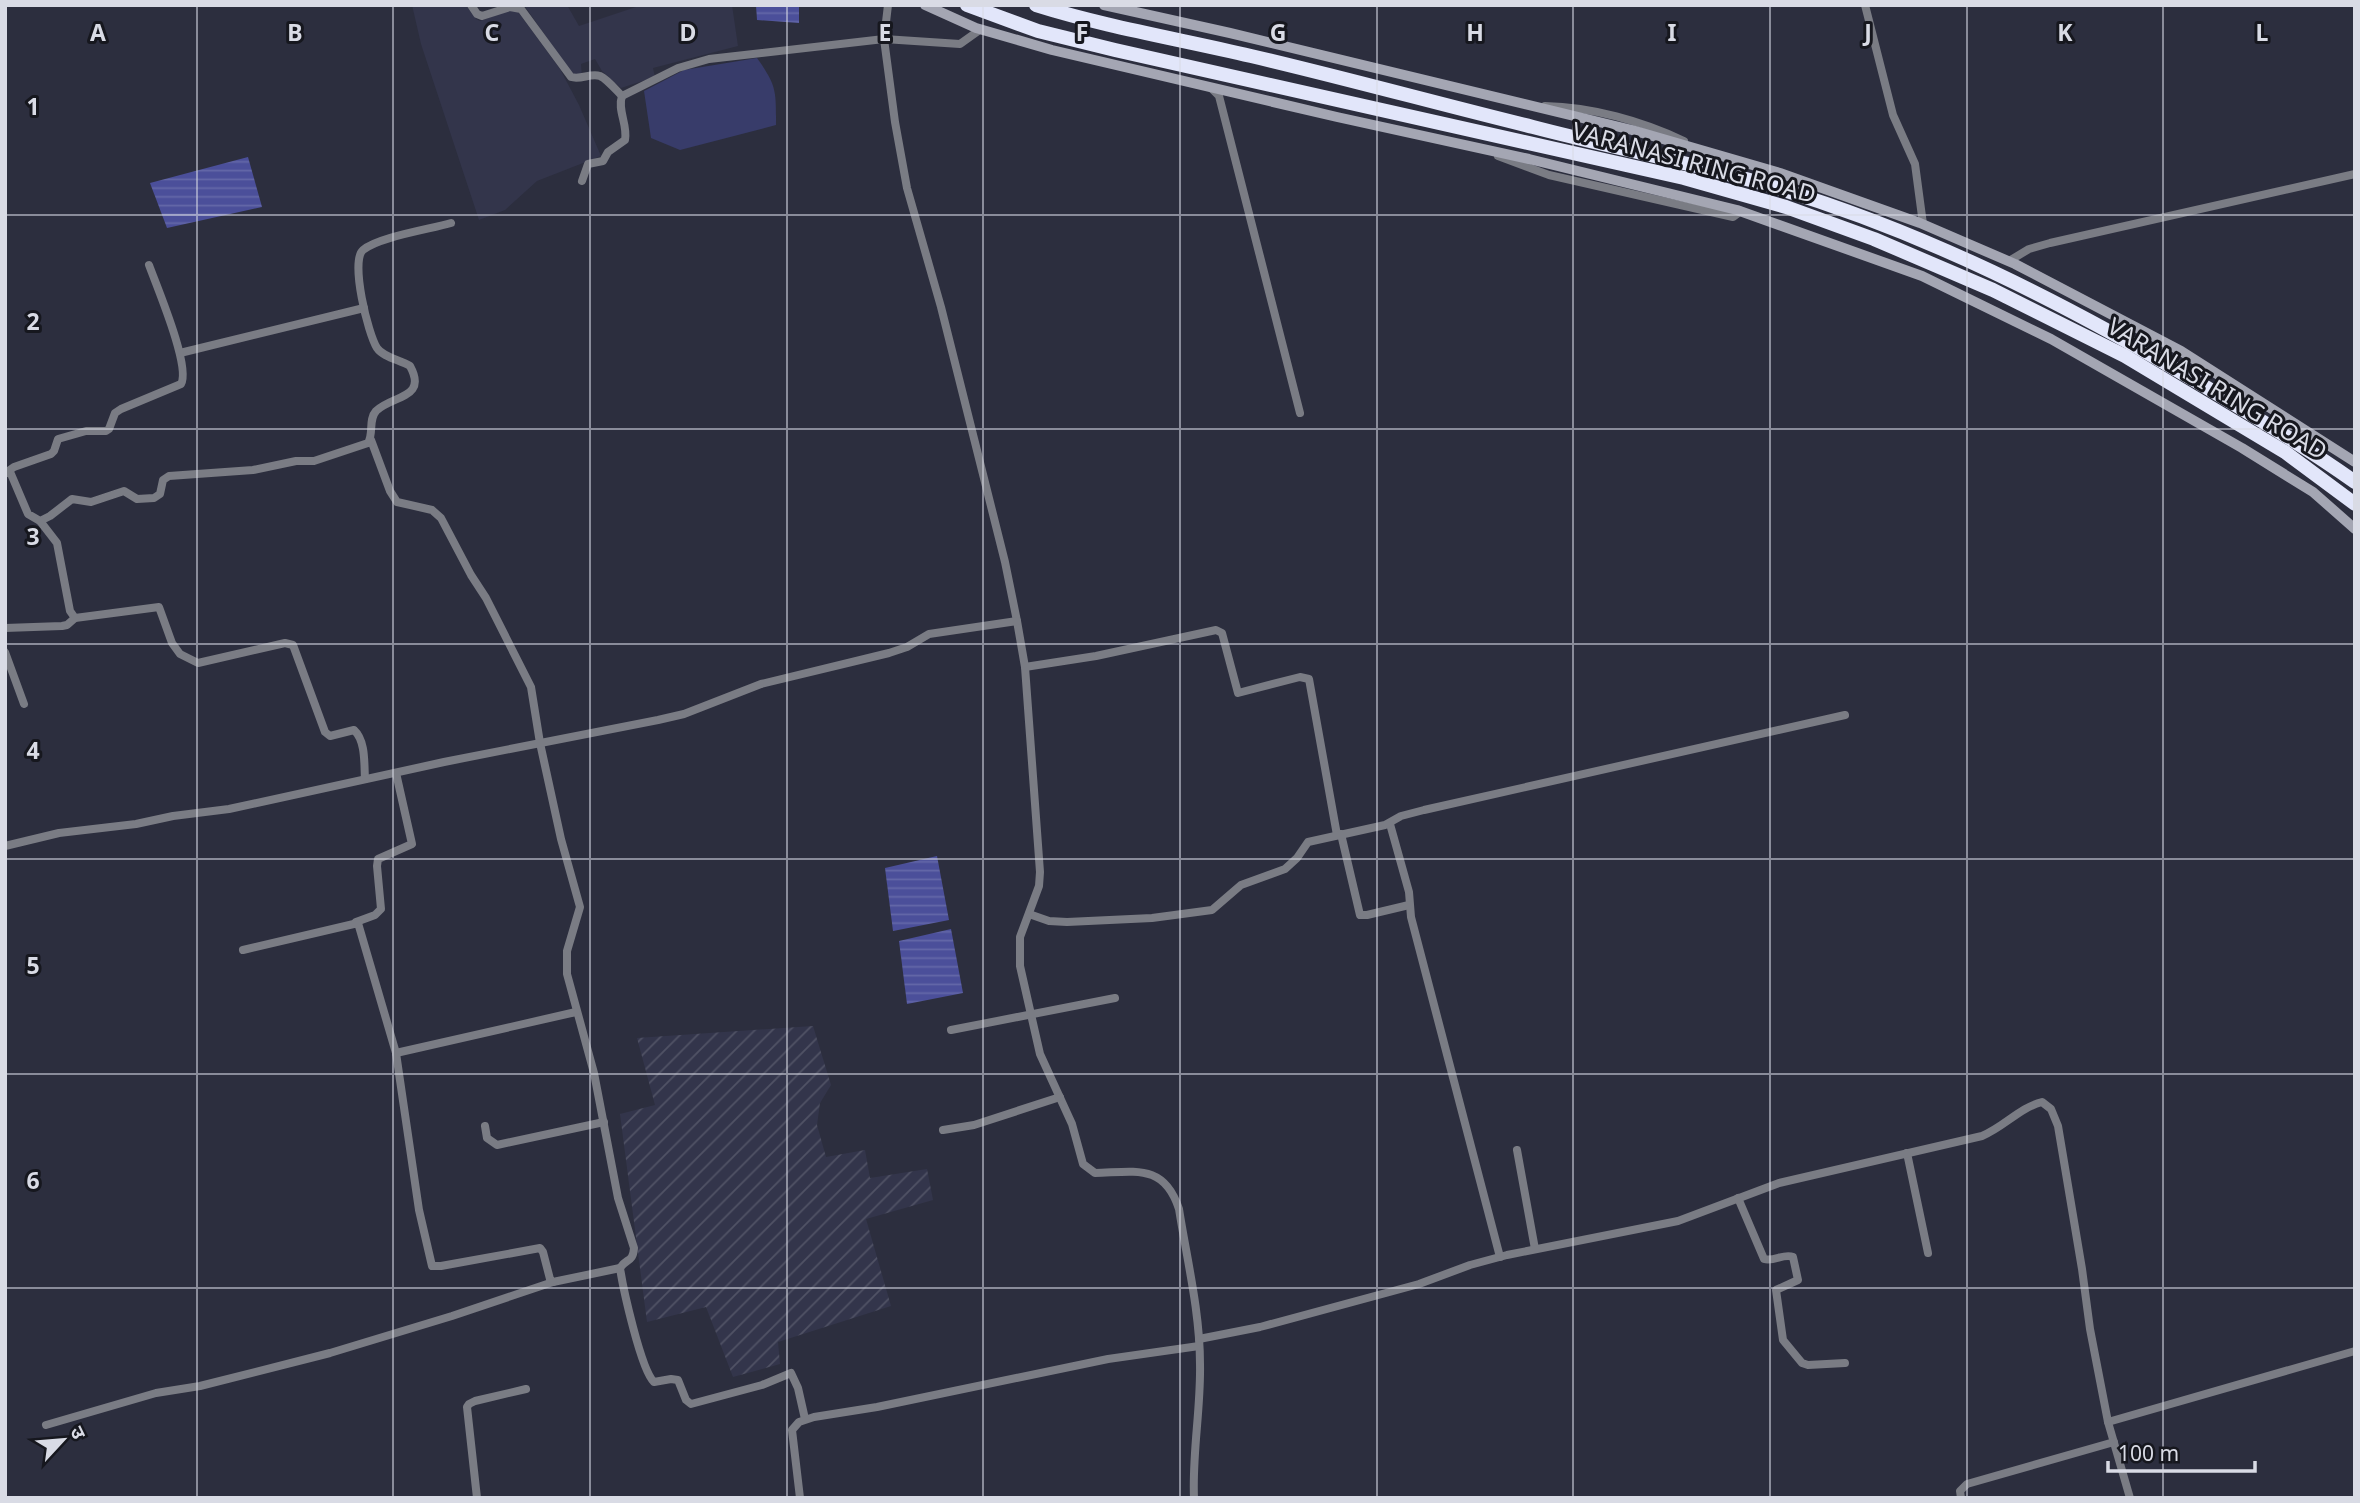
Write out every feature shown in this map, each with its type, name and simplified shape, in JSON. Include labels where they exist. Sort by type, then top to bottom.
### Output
[{"type":"highway","name":"VARANASI RING ROAD","points":[[967,5],[1038,31],[1115,50],[1684,178],[1786,207],[1874,239],[1993,290],[2124,356],[2285,452],[2355,504]]},
{"type":"highway","points":[[1036,5],[1068,15],[1267,60],[1537,129],[1648,153],[1775,187],[1846,212],[2000,274],[2126,339],[2297,442],[2355,482]]},
{"type":"street","points":[[471,5],[477,14],[482,16],[510,7],[521,9],[570,78],[602,77],[622,96]]},
{"type":"street","points":[[888,5],[884,39],[907,188],[941,307],[1005,562],[1025,667],[1040,872],[1039,886],[1020,937],[1019,952],[1030,1014],[1040,1054],[1072,1124],[1083,1164],[1095,1173],[1145,1172],[1157,1176],[1167,1184],[1175,1197],[1199,1343],[1194,1498]]},
{"type":"street","points":[[925,5],[981,29],[1052,50],[1741,211],[1922,276],[2051,339],[2242,448],[2313,492],[2355,529]]},
{"type":"street","points":[[1104,5],[1131,8],[1632,130],[1780,173],[1923,224],[2009,261],[2181,351],[2355,462]]},
{"type":"street","points":[[1865,5],[1893,116],[1915,164],[1923,224]]},
{"type":"street","points":[[622,96],[692,63],[709,59],[884,39],[960,44],[981,29]]},
{"type":"street","points":[[1212,89],[1219,96],[1300,414]]},
{"type":"street","points":[[582,181],[588,164],[603,161],[608,152],[625,140],[620,104],[622,96]]},
{"type":"street","points":[[2009,261],[2029,249],[2050,243],[2355,174]]},
{"type":"street","points":[[46,1425],[156,1393],[330,1353],[553,1282],[620,1268],[633,1256],[634,1248],[618,1198],[594,1073],[576,1012],[566,963],[580,907],[569,872],[540,743],[531,687],[486,598],[436,513],[402,505],[393,498],[371,440],[371,420],[375,413],[408,394],[415,382],[410,366],[381,353],[375,346],[364,308],[357,262],[364,248],[451,223]]},
{"type":"street","points":[[75,618],[70,611],[57,543],[40,521],[28,514],[6,472],[51,454],[58,439],[86,431],[106,431],[121,409],[181,384],[184,372],[180,353],[149,265]]},
{"type":"street","points":[[180,353],[364,308]]},
{"type":"street","points":[[40,521],[72,499],[92,502],[127,491],[132,498],[148,500],[158,496],[163,480],[169,476],[253,470],[296,461],[314,461],[365,445],[371,440]]},
{"type":"street","points":[[5,628],[62,626],[75,618],[159,607],[172,643],[180,653],[198,663],[285,643],[293,645],[327,735],[354,730],[359,733],[365,779]]},
{"type":"street","points":[[5,846],[59,832],[112,827],[229,809],[684,714],[761,684],[889,653],[907,647],[929,634],[1017,621]]},
{"type":"street","points":[[1025,667],[1220,631],[1238,693],[1300,677],[1309,679],[1339,834],[1360,915],[1409,905]]},
{"type":"street","points":[[5,652],[24,704]]},
{"type":"street","points":[[1029,915],[1049,921],[1067,922],[1152,918],[1212,910],[1241,885],[1269,876],[1292,864],[1308,842],[1390,824],[1401,816],[1424,810],[1846,715]]},
{"type":"street","points":[[243,950],[376,915],[381,909],[378,859],[412,844],[397,773]]},
{"type":"street","points":[[1390,824],[1500,1257]]},
{"type":"street","points":[[356,922],[396,1053],[416,1198],[432,1266],[540,1248],[553,1282]]},
{"type":"street","points":[[951,1030],[1115,998]]},
{"type":"street","points":[[396,1053],[576,1012]]},
{"type":"street","points":[[943,1130],[974,1125],[1060,1097]]},
{"type":"street","points":[[800,1498],[792,1430],[795,1424],[805,1419],[1199,1343],[1419,1284],[1500,1257],[1678,1221],[1779,1184],[1982,1136],[1995,1131],[2019,1112],[2042,1102],[2052,1109],[2058,1126],[2090,1329],[2108,1422],[2130,1498]]},
{"type":"street","points":[[485,1126],[488,1138],[497,1145],[604,1122]]},
{"type":"street","points":[[1517,1150],[1535,1249]]},
{"type":"street","points":[[1907,1153],[1928,1253]]},
{"type":"street","points":[[1738,1198],[1764,1259],[1788,1255],[1793,1257],[1798,1280],[1779,1287],[1775,1294],[1780,1332],[1787,1347],[1802,1363],[1808,1365],[1845,1363]]},
{"type":"street","points":[[620,1268],[636,1336],[650,1380],[678,1380],[685,1400],[691,1404],[762,1385],[792,1373],[805,1419]]},
{"type":"street","points":[[2108,1422],[2355,1351]]},
{"type":"street","points":[[477,1498],[467,1407],[475,1401],[526,1389]]},
{"type":"street","points":[[1961,1498],[1960,1491],[1967,1484],[2114,1442]]},
{"type":"shaded area","points":[[412,5],[469,5],[476,19],[480,21],[512,9],[519,13],[560,69],[601,156],[537,181],[505,210],[479,220],[421,44]]},
{"type":"shaded area","points":[[524,5],[567,5],[579,26],[642,5],[732,5],[738,46],[653,68],[655,77],[621,88],[602,71],[595,59],[581,64],[582,76],[570,71]]},
{"type":"shaded area","points":[[756,5],[799,5],[799,23],[757,20]]},
{"type":"shaded area","points":[[757,58],[774,89],[776,125],[680,150],[651,138],[644,91],[684,70]]},
{"type":"shaded area","points":[[248,157],[262,207],[167,228],[150,183]]},
{"type":"shaded area","points":[[937,856],[949,920],[893,931],[885,868]]},
{"type":"shaded area","points":[[951,929],[963,993],[907,1004],[899,941]]},
{"type":"shaded area","points":[[813,1026],[831,1085],[820,1103],[817,1125],[826,1157],[865,1150],[870,1178],[927,1169],[933,1200],[866,1219],[891,1306],[778,1342],[780,1364],[733,1377],[706,1307],[647,1322],[620,1114],[655,1105],[637,1038]]}]
